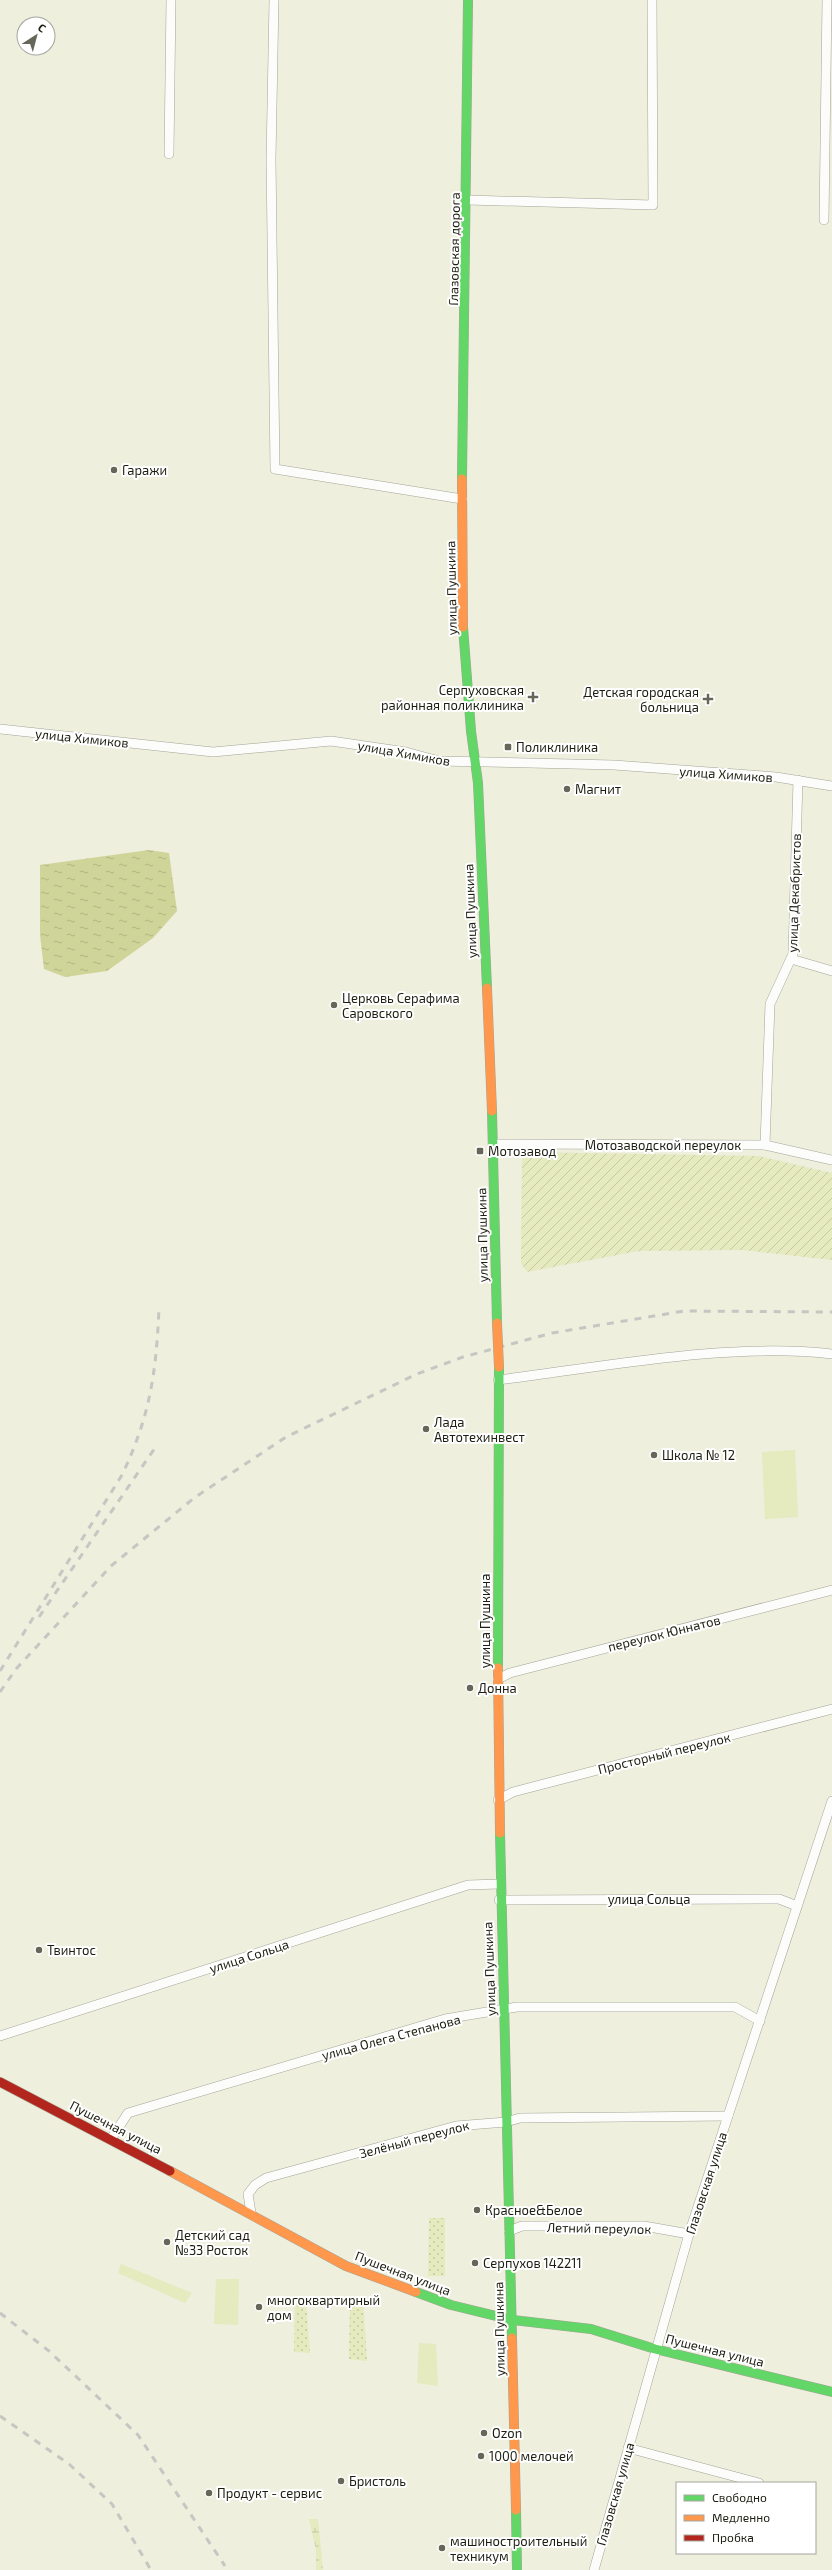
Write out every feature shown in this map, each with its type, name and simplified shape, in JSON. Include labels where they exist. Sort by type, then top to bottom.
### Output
[{"type":"street","points":[[169,154],[171,0]]},
{"type":"street","points":[[274,0],[271,159],[275,469],[462,499]]},
{"type":"street","name":"Глазовская дорога","points":[[462,499],[468,200],[468,0]]},
{"type":"street","points":[[468,200],[654,205],[652,0]]},
{"type":"street","points":[[824,220],[827,0]]},
{"type":"street","name":"улица Пушкина","points":[[462,499],[463,597],[470,742],[478,783],[493,1144],[499,1367],[499,1884],[513,2320],[517,2570]]},
{"type":"street","name":"улица Химиков","points":[[0,729],[213,752],[332,741],[406,752],[440,761],[501,761],[614,765],[798,780],[832,786]]},
{"type":"street","name":"улица Декабристов","points":[[765,1145],[770,1004],[793,954],[798,780]]},
{"type":"street","points":[[791,959],[832,971]]},
{"type":"street","name":"Мотозаводской переулок","points":[[493,1144],[765,1145],[832,1160]]},
{"type":"street","points":[[498,1380],[676,1357],[768,1351],[802,1351],[832,1354]]},
{"type":"street","name":"переулок Юннатов","points":[[498,1680],[510,1673],[832,1590]]},
{"type":"street","name":"Просторный переулок","points":[[498,1800],[513,1792],[832,1710]]},
{"type":"street","name":"Глазовская улица","points":[[594,2570],[655,2349],[689,2234],[832,1801]]},
{"type":"street","name":"улица Сольца","points":[[0,2036],[468,1885],[499,1884]]},
{"type":"street","name":"улица Сольца","points":[[500,1900],[779,1899],[797,1906]]},
{"type":"street","name":"улица Олега Степанова","points":[[111,2139],[128,2113],[445,2019],[503,2011],[518,2007],[735,2007],[760,2021]]},
{"type":"street","name":"Пушечная улица","points":[[0,2082],[251,2213],[346,2266],[451,2305],[513,2320],[591,2329],[655,2349],[832,2392]]},
{"type":"street","name":"Зелёный переулок","points":[[251,2213],[248,2194],[255,2185],[266,2178],[456,2126],[506,2122],[520,2118],[728,2116]]},
{"type":"street","name":"Летний переулок","points":[[509,2231],[522,2226],[644,2226],[689,2234]]},
{"type":"street","points":[[628,2448],[755,2482]]},
{"type":"green space","points":[[522,1152],[759,1156],[832,1173],[832,1260],[742,1250],[639,1251],[527,1272],[521,1263]]},
{"type":"green space","points":[[795,1450],[798,1517],[765,1519],[762,1452]]},
{"type":"green space","points":[[429,2218],[445,2218],[445,2276],[428,2276]]},
{"type":"green space","points":[[121,2264],[192,2293],[185,2303],[118,2273]]},
{"type":"green space","points":[[216,2279],[239,2279],[238,2325],[214,2324]]},
{"type":"green space","points":[[363,2298],[367,2361],[349,2359],[350,2299]]},
{"type":"green space","points":[[306,2301],[310,2353],[294,2352],[295,2302]]},
{"type":"green space","points":[[419,2343],[436,2344],[438,2386],[417,2383]]},
{"type":"green space","points":[[309,2519],[318,2519],[323,2570],[316,2570],[316,2550]]},
{"type":"water","points":[[149,850],[169,853],[177,911],[153,938],[107,971],[65,977],[44,969],[40,935],[40,865]]},
{"type":"railway","points":[[0,1671],[122,1475],[132,1454],[150,1394],[156,1354],[159,1309]]},
{"type":"railway","points":[[0,1692],[16,1669],[111,1566],[194,1498],[286,1437],[417,1374],[463,1357],[552,1333],[684,1311],[832,1312]]},
{"type":"railway","points":[[39,1617],[157,1445]]},
{"type":"railway","points":[[0,2313],[49,2351],[138,2435],[225,2566]]},
{"type":"railway","points":[[0,2416],[69,2464],[112,2504],[151,2570]]},
{"type":"traffic: fast","points":[[462,479],[468,0]]},
{"type":"traffic: fast","points":[[463,627],[471,731],[478,783],[487,988]]},
{"type":"traffic: fast","points":[[492,1111],[497,1323]]},
{"type":"traffic: fast","points":[[498,1668],[499,1367]]},
{"type":"traffic: fast","points":[[500,1833],[512,2338]]},
{"type":"traffic: fast","points":[[416,2292],[451,2305],[513,2320],[591,2329],[655,2349],[832,2392]]},
{"type":"traffic: fast","points":[[516,2510],[517,2570]]},
{"type":"traffic: slow","points":[[462,479],[463,627]]},
{"type":"traffic: slow","points":[[487,988],[492,1111]]},
{"type":"traffic: slow","points":[[497,1323],[499,1367]]},
{"type":"traffic: slow","points":[[498,1668],[500,1833]]},
{"type":"traffic: slow","points":[[170,2171],[346,2266],[416,2292]]},
{"type":"traffic: slow","points":[[512,2338],[516,2510]]},
{"type":"traffic: jam","points":[[0,2082],[170,2171]]},
{"type":"place","name":"Гаражи","points":[[114,470]]},
{"type":"place","name":"Серпуховская районная поликлиника","points":[[533,697]]},
{"type":"place","name":"Детская городская больница","points":[[708,699]]},
{"type":"place","name":"Поликлиника","points":[[508,747]]},
{"type":"place","name":"Магнит","points":[[567,789]]},
{"type":"place","name":"Церковь Серафима Саровского","points":[[334,1005]]},
{"type":"place","name":"Мотозавод","points":[[480,1151]]},
{"type":"place","name":"Лада Автотехинвест","points":[[426,1429]]},
{"type":"place","name":"Школа № 12","points":[[654,1455]]},
{"type":"place","name":"Донна","points":[[470,1688]]},
{"type":"place","name":"Твинтос","points":[[39,1950]]},
{"type":"place","name":"Красное&Белое","points":[[477,2210]]},
{"type":"place","name":"Детский сад №33 Росток","points":[[167,2242]]},
{"type":"place","name":"Серпухов 142211","points":[[475,2263]]},
{"type":"place","name":"многоквартирный дом","points":[[259,2307]]},
{"type":"place","name":"Ozon","points":[[484,2433]]},
{"type":"place","name":"1000 мелочей","points":[[481,2456]]},
{"type":"place","name":"Бристоль","points":[[341,2481]]},
{"type":"place","name":"Продукт - сервис","points":[[209,2493]]},
{"type":"place","name":"машиностроительный техникум","points":[[442,2548]]}]
